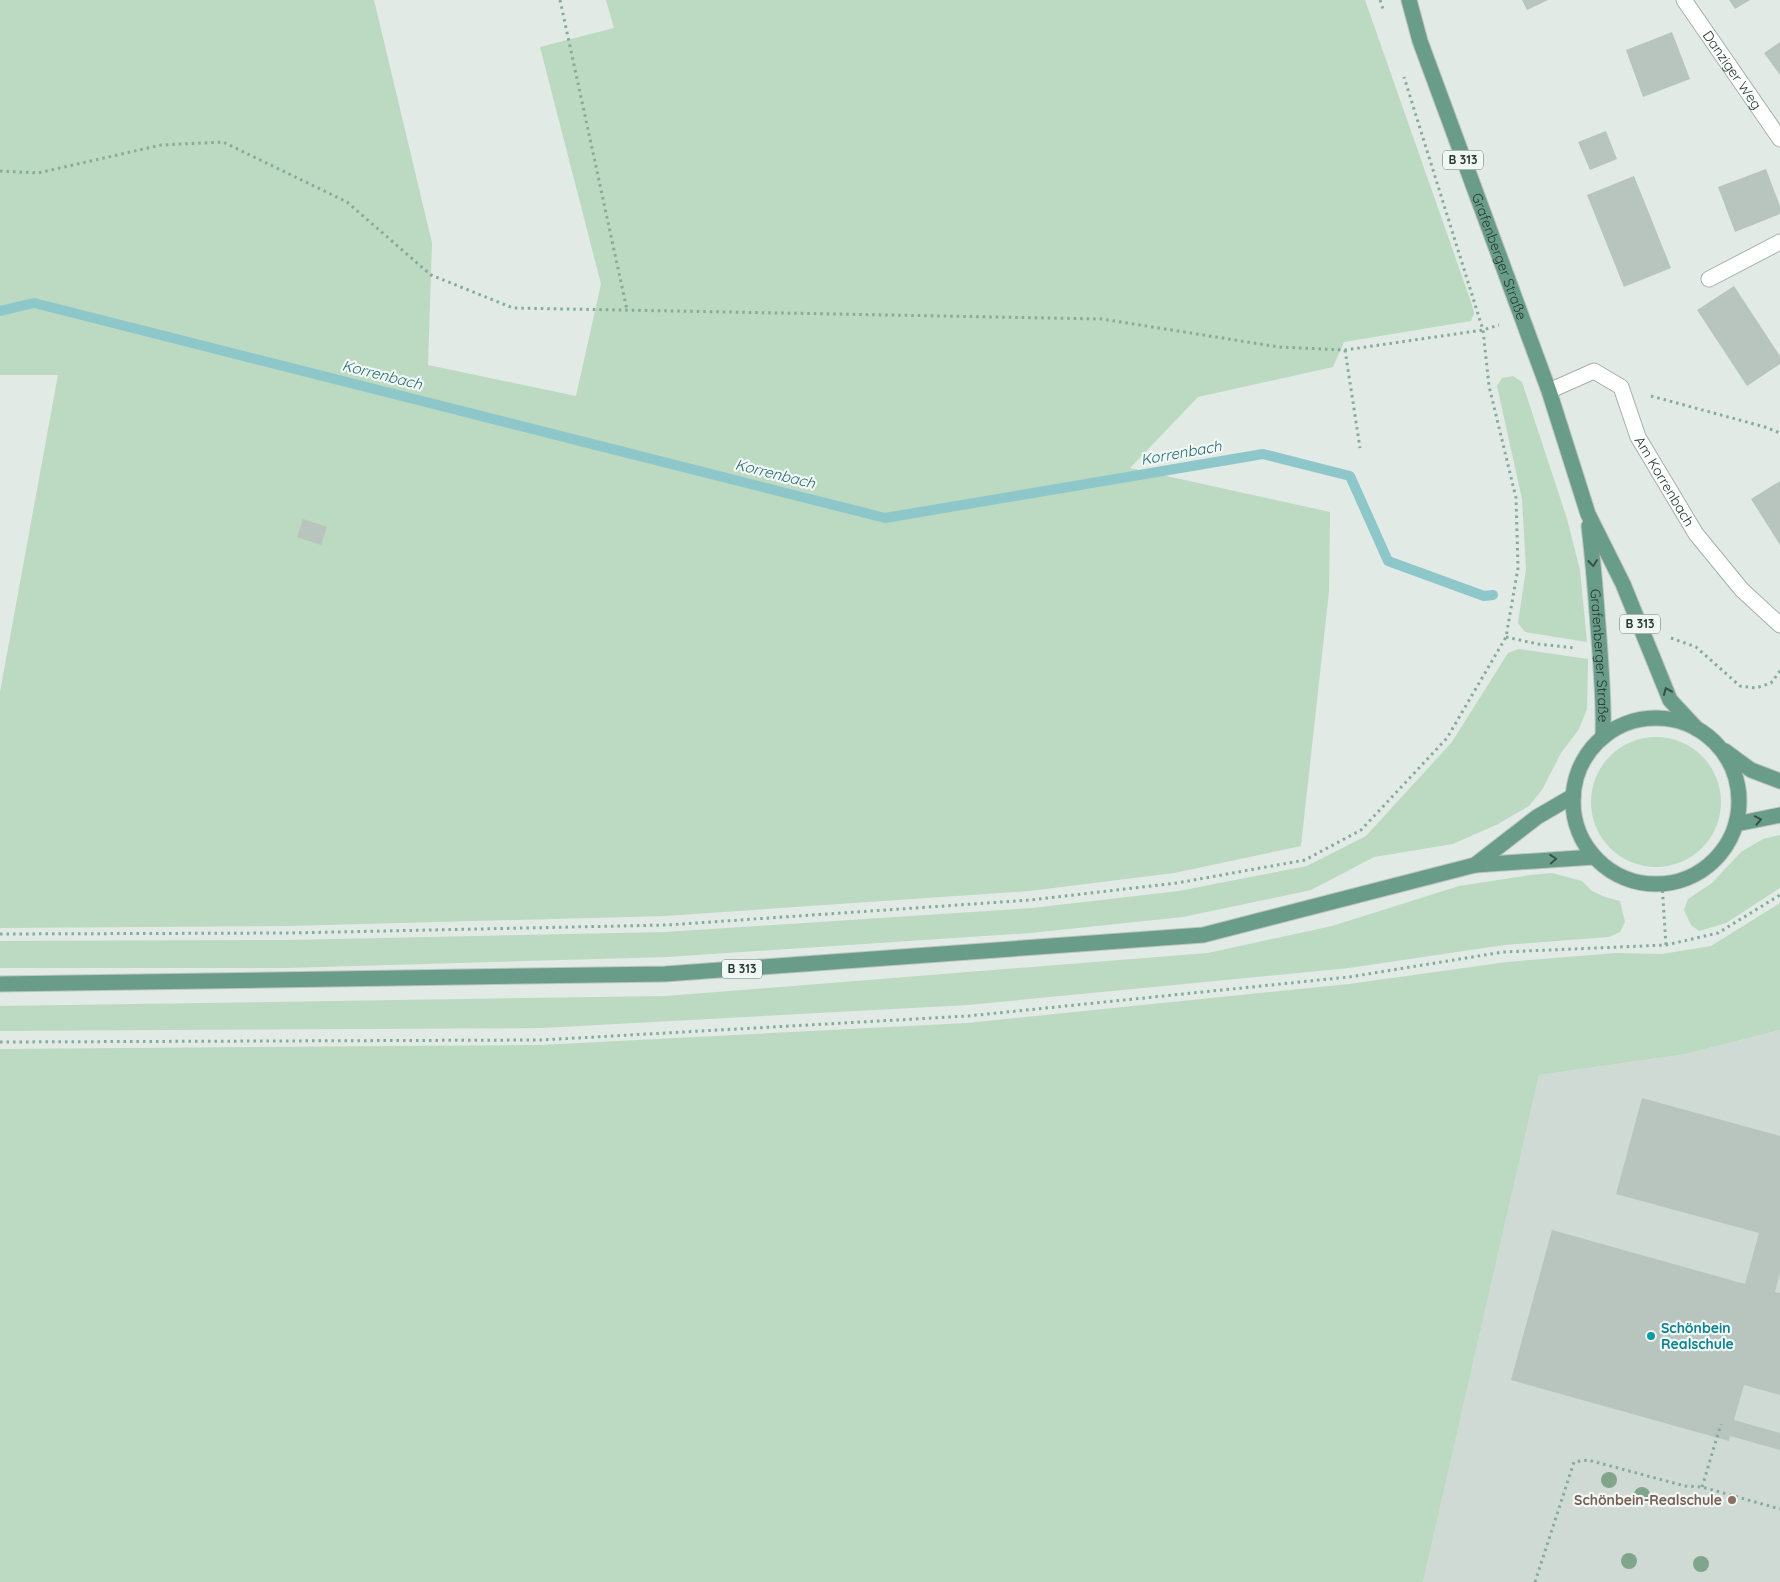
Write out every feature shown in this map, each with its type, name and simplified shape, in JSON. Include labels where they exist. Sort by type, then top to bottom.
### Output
[{"type":"main road","name":"Grafenberger Straße","points":[[1410,0],[1420,41],[1549,391],[1588,514],[1623,584],[1670,700],[1697,729]]},
{"type":"main road","name":"Grafenberger Straße","points":[[1588,514],[1597,603],[1604,713],[1603,737]]},
{"type":"main road","points":[[1718,746],[1733,769],[1739,795],[1736,824],[1727,845],[1710,865],[1687,878],[1662,884],[1637,882],[1614,872],[1594,857],[1582,838],[1575,818],[1573,796],[1577,774],[1587,754],[1603,737],[1623,725],[1644,719],[1672,719],[1697,729],[1752,770],[1780,781]]},
{"type":"main road","name":"B 313","points":[[1475,864],[1537,817],[1573,796]]},
{"type":"main road","points":[[1736,824],[1780,816]]},
{"type":"main road","name":"B 313","points":[[0,984],[665,974],[1203,935],[1475,864],[1594,857]]},
{"type":"street","name":"Danziger Weg","points":[[1684,0],[1780,139]]},
{"type":"street","points":[[1709,279],[1780,242]]},
{"type":"street","points":[[1549,391],[1594,370],[1621,387]]},
{"type":"street","name":"Am Korrenbach","points":[[1621,387],[1638,437],[1696,534],[1742,590],[1780,625]]},
{"type":"path","points":[[560,0],[627,310]]},
{"type":"path","points":[[1380,0],[1383,9]]},
{"type":"path","points":[[0,934],[298,933],[667,925],[1031,900],[1177,883],[1305,860],[1361,830],[1447,738],[1506,637],[1518,568],[1516,498],[1489,386],[1483,330],[1404,75]]},
{"type":"path","points":[[0,171],[38,173],[161,145],[223,142],[347,202],[431,275],[512,308],[1102,319],[1279,347],[1345,350],[1483,330]]},
{"type":"path","points":[[1345,350],[1360,448]]},
{"type":"path","points":[[1621,387],[1765,427],[1780,433]]},
{"type":"path","points":[[1506,637],[1538,644],[1577,648]]},
{"type":"path","points":[[1668,638],[1696,647],[1740,686],[1756,688],[1771,682],[1780,671]]},
{"type":"path","points":[[1662,884],[1666,945]]},
{"type":"path","points":[[0,1042],[541,1040],[968,1016],[1349,977],[1503,952],[1666,945],[1718,933],[1780,895]]},
{"type":"path","points":[[1702,1487],[1721,1424]]},
{"type":"path","points":[[1535,1582],[1574,1462],[1588,1460],[1685,1486],[1702,1487],[1780,1509]]},
{"type":"shaded area","points":[[1780,1030],[1780,1582],[1423,1582],[1539,1075],[1686,1054]]},
{"type":"green space","points":[[0,0],[374,0],[432,243],[428,365],[576,396],[601,284],[540,47],[614,28],[606,0],[1365,0],[1471,302],[1474,313],[1471,321],[1344,342],[1333,367],[1198,397],[1130,468],[1330,512],[1329,591],[1301,846],[1174,873],[1029,891],[665,916],[288,926],[0,928],[0,692],[58,375],[0,375]]},
{"type":"green space","points":[[1513,376],[1522,382],[1567,519],[1580,570],[1587,642],[1525,632],[1518,623],[1526,569],[1522,499],[1497,386],[1502,378]]},
{"type":"green space","points":[[1519,649],[1588,659],[1587,709],[1579,729],[1561,753],[1542,790],[1529,806],[1498,824],[1453,844],[1374,857],[1311,890],[1183,917],[1030,933],[667,957],[286,968],[0,968],[0,941],[289,940],[666,932],[1032,908],[1179,891],[1307,866],[1366,836],[1452,742],[1508,653]]},
{"type":"green space","points":[[1656,737],[1669,738],[1681,742],[1702,756],[1716,777],[1720,789],[1720,815],[1716,827],[1702,848],[1681,862],[1669,866],[1656,867],[1643,866],[1631,862],[1610,848],[1596,827],[1592,815],[1591,802],[1592,789],[1596,777],[1610,756],[1631,742],[1643,738]]},
{"type":"green space","points":[[1780,835],[1780,888],[1726,923],[1699,931],[1691,925],[1684,910],[1688,899],[1712,883],[1741,852],[1763,839]]},
{"type":"green space","points":[[1552,873],[1582,881],[1592,891],[1620,901],[1625,922],[1620,932],[1609,937],[1504,945],[1349,968],[968,1005],[542,1028],[0,1031],[0,1006],[666,996],[1208,953],[1332,926],[1459,886]]},
{"type":"green space","points":[[1780,903],[1780,1030],[1686,1054],[1539,1075],[1423,1582],[0,1582],[0,1049],[541,1045],[967,1023],[1349,984],[1507,962],[1616,953],[1662,954],[1711,946]]},
{"type":"building","points":[[1522,0],[1548,0],[1527,10]]},
{"type":"building","points":[[1729,0],[1750,0],[1735,9]]},
{"type":"building","points":[[1672,32],[1690,79],[1643,97],[1626,50]]},
{"type":"building","points":[[1780,42],[1780,75],[1764,53]]},
{"type":"building","points":[[1606,131],[1617,159],[1590,170],[1578,142]]},
{"type":"building","points":[[1766,169],[1780,206],[1780,214],[1735,232],[1718,187]]},
{"type":"building","points":[[1634,176],[1671,268],[1624,287],[1587,195]]},
{"type":"building","points":[[1734,286],[1780,356],[1780,364],[1747,386],[1697,310]]},
{"type":"building","points":[[1780,481],[1780,545],[1751,499]]},
{"type":"building","points":[[303,519],[327,527],[321,545],[297,537]]},
{"type":"building","name":"Schönbein Realschule","points":[[1642,1098],[1780,1136],[1780,1273],[1775,1292],[1780,1293],[1780,1395],[1744,1385],[1734,1420],[1780,1433],[1780,1450],[1730,1436],[1729,1441],[1511,1380],[1552,1230],[1745,1284],[1759,1233],[1616,1194]]},
{"type":"waterway","name":"Korrenbach","points":[[0,311],[34,303],[885,518],[1263,454],[1350,476],[1388,561],[1484,596],[1493,595]]},
{"type":"place","name":"Schönbein Realschule","points":[[1651,1336]]},
{"type":"place","name":"Schönbein-Realschule","points":[[1732,1500]]}]
